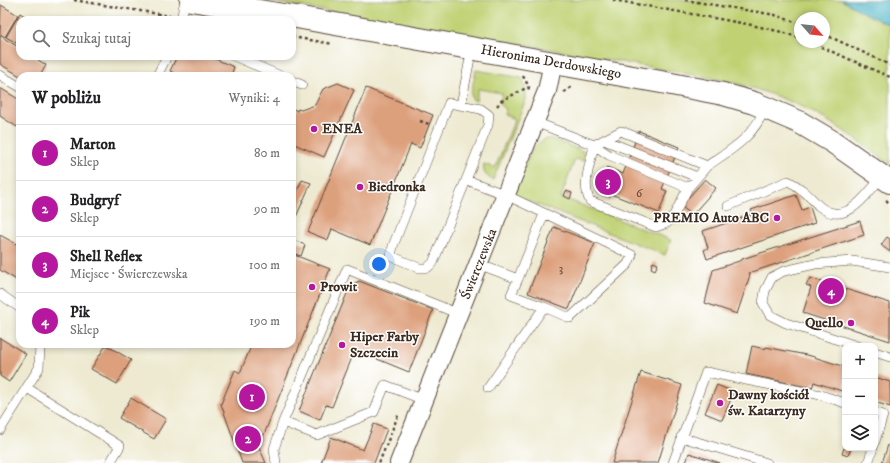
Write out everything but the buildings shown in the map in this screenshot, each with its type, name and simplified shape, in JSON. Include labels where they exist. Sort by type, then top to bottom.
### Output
[{"type":"main road","name":"Hieronima Derdowskiego","points":[[184,13],[268,16]]},
{"type":"main road","name":"Hieronima Derdowskiego","points":[[296,17],[553,62],[723,94],[783,115],[814,130],[833,142],[881,182]]},
{"type":"street","name":"Świerczewska","points":[[399,463],[547,91],[553,62]]},
{"type":"lane","points":[[184,13],[185,0]]},
{"type":"lane","points":[[461,105],[472,48]]},
{"type":"lane","points":[[159,72],[165,60]]},
{"type":"lane","points":[[243,60],[272,72]]},
{"type":"lane","points":[[0,75],[16,85]]},
{"type":"lane","points":[[296,83],[302,85]]},
{"type":"lane","points":[[449,103],[481,109],[489,115],[488,125],[433,263],[427,268],[419,268],[391,256],[393,246],[449,103]]},
{"type":"lane","points":[[594,145],[586,185],[586,194],[590,201],[656,227],[667,223],[674,215],[688,188],[707,166],[743,142],[760,121],[765,108]]},
{"type":"lane","points":[[535,122],[594,145],[609,155],[688,188]]},
{"type":"lane","points":[[594,145],[621,131],[707,166]]},
{"type":"lane","points":[[604,140],[697,177]]},
{"type":"lane","points":[[467,180],[506,195],[632,255],[628,264],[570,318],[511,295],[544,214]]},
{"type":"lane","points":[[728,206],[788,181],[798,186],[821,207],[832,212],[844,213],[856,205],[881,182]]},
{"type":"lane","points":[[848,343],[786,323],[770,315],[763,304],[765,290],[772,277],[784,271],[814,264],[852,261],[890,267]]},
{"type":"lane","points":[[478,264],[518,279]]},
{"type":"lane","points":[[276,463],[274,449],[283,422],[347,269],[459,314]]},
{"type":"lane","points":[[0,294],[16,305]]},
{"type":"lane","points":[[488,388],[544,308]]},
{"type":"lane","points":[[0,430],[39,368],[40,348]]},
{"type":"lane","points":[[878,353],[890,357]]},
{"type":"lane","points":[[673,463],[681,437],[706,372],[821,395],[842,402]]},
{"type":"lane","points":[[283,422],[317,435],[374,412],[385,385],[424,400]]},
{"type":"lane","points":[[27,388],[120,446],[110,463]]},
{"type":"lane","points":[[878,413],[883,415],[878,431]]},
{"type":"lane","points":[[681,437],[767,463]]},
{"type":"lane","points":[[868,463],[872,451]]},
{"type":"path","points":[[74,0],[184,13]]},
{"type":"path","points":[[613,0],[747,24],[794,36]]},
{"type":"path","points":[[685,0],[775,15],[794,22]]},
{"type":"path","points":[[830,37],[890,65]]},
{"type":"path","points":[[824,48],[890,77]]},
{"type":"path","points":[[489,115],[501,101],[529,86]]},
{"type":"path","points":[[561,95],[572,86],[578,87]]},
{"type":"path","points":[[881,182],[890,204]]},
{"type":"green space","points":[[262,0],[890,0],[890,164],[830,122],[798,105],[779,97],[727,81]]},
{"type":"green space","points":[[476,70],[522,78],[526,90],[526,99],[493,180],[485,174],[484,164],[495,168],[515,119],[504,114],[506,109],[500,105],[502,93],[478,89],[476,101],[472,99],[471,94]]},
{"type":"green space","points":[[546,139],[552,139],[583,151],[584,161],[575,159],[561,197],[671,240],[665,255],[513,195],[532,149]]},
{"type":"water","points":[[841,0],[890,0],[890,25],[870,16]]},
{"type":"place","name":"ENEA","points":[[314,129]]},
{"type":"place","name":"Shell Reflex","points":[[608,182]]},
{"type":"place","name":"Biedronka","points":[[360,187]]},
{"type":"place","name":"PREMIO Auto ABC","points":[[777,218]]},
{"type":"place","name":"Prowit","points":[[312,287]]},
{"type":"place","name":"Pik","points":[[831,291]]},
{"type":"place","name":"Quello","points":[[851,323]]},
{"type":"place","name":"Hiper Farby Szczecin","points":[[342,345]]},
{"type":"place","name":"Marton","points":[[252,397]]},
{"type":"place","name":"Dawny kościół św. Katarzyny","points":[[720,403]]},
{"type":"place","name":"Budgryf","points":[[248,439]]}]
